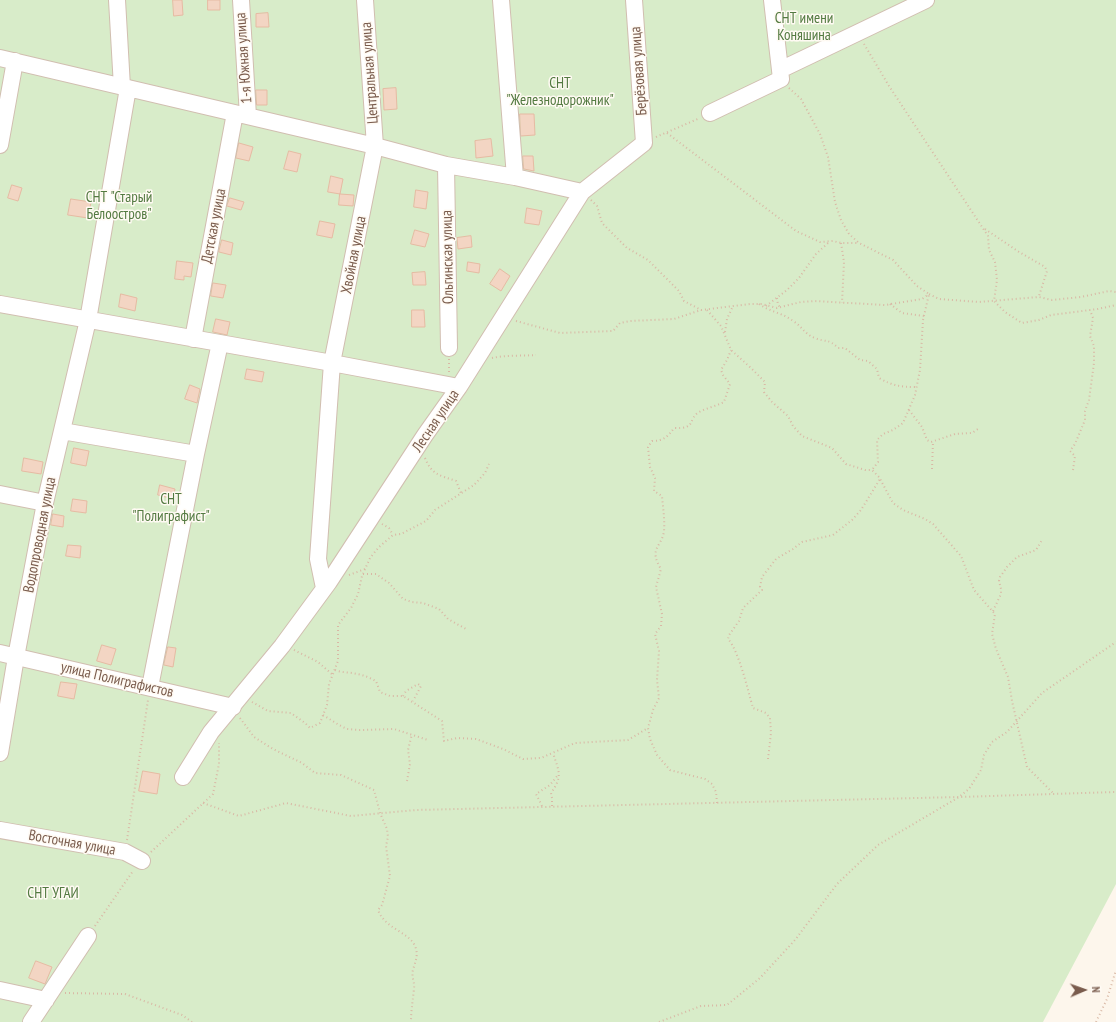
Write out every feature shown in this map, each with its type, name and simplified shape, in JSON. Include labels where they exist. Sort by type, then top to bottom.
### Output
[{"type":"street","name":"Водопроводная улица","points":[[0,753],[16,657],[45,503],[88,320],[125,87],[117,0]]},
{"type":"street","name":"1-я Южная улица","points":[[241,0],[242,115]]},
{"type":"street","name":"Центральная улица","points":[[365,0],[375,146]]},
{"type":"street","points":[[501,0],[514,177]]},
{"type":"street","name":"Берёзовая улица","points":[[634,0],[644,143]]},
{"type":"street","points":[[772,0],[776,77]]},
{"type":"street","points":[[710,113],[858,33],[926,0]]},
{"type":"street","points":[[0,145],[8,60],[375,146],[446,165],[514,177],[582,192]]},
{"type":"street","name":"Детская улица","points":[[193,338],[242,115]]},
{"type":"street","name":"Лесная улица","points":[[183,777],[216,726],[282,646],[324,588],[419,444],[454,386],[476,361],[582,192],[644,143]]},
{"type":"street","name":"Хвойная улица","points":[[324,588],[318,559],[332,363],[375,146]]},
{"type":"street","name":"Ольгинская улица","points":[[446,165],[449,348]]},
{"type":"street","points":[[0,304],[454,386]]},
{"type":"street","points":[[150,687],[196,454],[220,343]]},
{"type":"street","points":[[62,431],[196,454]]},
{"type":"street","points":[[0,494],[45,503]]},
{"type":"street","name":"улица Полиграфистов","points":[[0,653],[150,687],[238,701]]},
{"type":"street","name":"Восточная улица","points":[[0,830],[125,852],[142,861]]},
{"type":"street","points":[[31,1022],[88,936]]},
{"type":"street","points":[[0,990],[49,995]]},
{"type":"path","points":[[858,33],[889,86],[988,236],[989,250],[995,262],[997,280],[994,301]]},
{"type":"path","points":[[776,77],[801,98],[820,134],[828,157],[835,202],[841,220],[849,234],[859,243],[894,260],[917,286],[929,294],[939,299],[979,302],[1039,297],[1052,300],[1081,297],[1109,291],[1116,292]]},
{"type":"path","points":[[644,143],[710,113]]},
{"type":"path","points":[[666,133],[796,231],[820,242],[859,243]]},
{"type":"path","points":[[582,192],[597,206],[602,223],[627,248],[648,260],[680,291],[684,302],[701,310]]},
{"type":"path","points":[[984,229],[1025,256],[1045,267],[1047,271],[1039,297]]},
{"type":"path","points":[[766,306],[777,298],[798,278],[816,254],[829,242]]},
{"type":"path","points":[[841,243],[844,262],[842,303]]},
{"type":"path","points":[[503,317],[560,333],[612,331],[620,323],[630,321],[674,319],[701,310],[733,306],[759,304],[780,308],[801,302],[814,301],[885,305],[922,299],[929,294]]},
{"type":"path","points":[[872,470],[878,462],[877,440],[883,434],[893,430],[903,423],[917,386],[922,351],[924,316],[929,294]]},
{"type":"path","points":[[777,298],[780,308]]},
{"type":"path","points":[[994,301],[1005,312],[1022,323],[1039,320],[1050,315],[1116,305]]},
{"type":"path","points":[[759,304],[782,313],[800,325],[804,332],[816,339],[832,341],[838,348],[845,348],[860,360],[868,361],[877,369],[879,378],[890,384],[903,387],[917,386]]},
{"type":"path","points":[[890,304],[902,313],[924,316]]},
{"type":"path","points":[[725,333],[727,319],[733,306]]},
{"type":"path","points":[[707,310],[725,333],[731,350],[752,368],[765,382],[764,392],[772,402],[788,416],[793,426],[802,436],[832,448],[846,464],[865,470],[872,470],[880,479],[893,503],[903,510],[933,524],[961,556],[974,590],[995,614],[992,634],[996,649],[1008,677],[1016,721],[1027,767],[1054,794]]},
{"type":"path","points":[[1073,470],[1075,456],[1070,451],[1075,444],[1085,420],[1085,411],[1089,400],[1094,363],[1094,346],[1090,336],[1093,318],[1090,310]]},
{"type":"path","points":[[449,348],[454,386]]},
{"type":"path","points":[[717,803],[716,792],[712,784],[705,779],[670,770],[657,755],[650,739],[648,728],[653,710],[659,698],[656,680],[659,651],[655,634],[661,626],[662,614],[656,587],[661,569],[656,562],[656,550],[664,532],[662,496],[654,491],[655,478],[650,467],[648,447],[652,441],[661,441],[670,434],[674,428],[685,428],[692,423],[695,416],[700,412],[724,402],[730,384],[721,370],[731,350]]},
{"type":"path","points":[[476,361],[481,362],[505,356],[518,357],[536,355]]},
{"type":"path","points":[[909,410],[922,427],[928,440],[931,442],[954,434],[972,433],[978,430]]},
{"type":"path","points":[[932,469],[933,442]]},
{"type":"path","points":[[419,444],[432,471],[456,481],[461,493]]},
{"type":"path","points":[[238,701],[268,711],[291,713],[306,723],[310,728],[320,722],[327,705],[329,684],[338,661],[338,625],[351,608],[358,594],[363,574],[370,558],[379,547],[393,535],[401,534],[426,521],[435,510],[474,484],[485,473],[489,464]]},
{"type":"path","points":[[768,759],[771,733],[770,718],[766,713],[753,708],[733,644],[728,639],[729,635],[739,621],[743,608],[762,590],[760,587],[762,577],[776,559],[793,550],[802,542],[833,535],[852,520],[861,510],[880,479]]},
{"type":"path","points":[[992,611],[1001,594],[998,581],[1007,566],[1017,557],[1036,550],[1042,540]]},
{"type":"path","points":[[363,574],[376,574],[390,583],[403,599],[412,602],[423,602],[439,608],[448,619],[466,629]]},
{"type":"path","points":[[659,1022],[701,1006],[727,1006],[760,978],[795,940],[837,884],[878,845],[959,797],[969,788],[981,770],[984,755],[992,742],[1007,732],[1042,693],[1116,642]]},
{"type":"path","points":[[282,646],[318,662],[333,675]]},
{"type":"path","points":[[335,670],[344,673],[367,676],[376,681],[380,692],[390,696],[403,696],[413,701],[442,721],[444,741],[457,738],[476,739],[503,748],[515,756],[523,759],[541,758],[575,743],[628,740],[648,728]]},
{"type":"path","points":[[403,696],[406,691],[418,684],[421,686],[413,701]]},
{"type":"path","points":[[125,852],[150,687]]},
{"type":"path","points":[[238,701],[254,737],[273,749],[302,763],[315,773],[341,775],[374,790],[380,813],[387,829],[388,837],[386,846],[390,876],[382,905],[378,910],[385,921],[405,936],[415,946],[417,960],[413,971],[413,982],[415,986],[411,1004],[411,1022]]},
{"type":"path","points":[[323,715],[339,726],[347,729],[394,729],[428,740]]},
{"type":"path","points":[[88,936],[142,861],[212,794],[219,764],[220,746],[216,726]]},
{"type":"path","points":[[407,781],[410,764],[408,750],[412,734]]},
{"type":"path","points":[[552,806],[552,798],[550,793],[559,781],[559,774],[553,753]]},
{"type":"path","points":[[542,806],[536,794],[550,785],[559,774]]},
{"type":"path","points":[[204,803],[239,816],[286,803],[351,816],[416,810],[542,806],[717,803],[1116,792]]},
{"type":"path","points":[[1096,1022],[1107,999],[1116,970]]},
{"type":"path","points":[[49,995],[60,993],[125,994],[182,1015],[192,1022]]},
{"type":"green space","points":[[0,0],[1116,0],[1116,884],[1043,1022],[0,1022]]},
{"type":"building","points":[[173,0],[182,0],[183,15],[174,16]]},
{"type":"building","points":[[208,0],[220,0],[220,10],[208,10]]},
{"type":"building","points":[[268,13],[269,27],[256,27],[256,14]]},
{"type":"building","points":[[396,88],[397,109],[384,110],[383,89]]},
{"type":"building","points":[[256,90],[267,90],[267,105],[257,105]]},
{"type":"building","points":[[520,114],[534,114],[535,135],[521,136]]},
{"type":"building","points":[[491,139],[493,156],[476,158],[475,141]]},
{"type":"building","points":[[239,143],[253,147],[249,161],[236,158]]},
{"type":"building","points":[[289,151],[301,154],[297,172],[284,169]]},
{"type":"building","points":[[523,156],[533,156],[534,171],[524,169]]},
{"type":"building","points":[[331,176],[343,179],[340,194],[328,192]]},
{"type":"building","points":[[12,185],[22,188],[18,201],[8,198]]},
{"type":"building","points":[[416,190],[428,192],[426,209],[414,207]]},
{"type":"building","points":[[340,194],[354,195],[353,206],[339,205]]},
{"type":"building","points":[[230,198],[244,202],[241,210],[227,206]]},
{"type":"building","points":[[71,199],[91,202],[88,218],[68,215]]},
{"type":"building","points":[[527,208],[542,211],[539,225],[525,223]]},
{"type":"building","points":[[320,221],[335,224],[332,238],[317,235]]},
{"type":"building","points":[[415,230],[429,234],[425,247],[411,244]]},
{"type":"building","points":[[471,236],[472,247],[458,249],[457,238]]},
{"type":"building","points":[[222,240],[233,243],[231,255],[219,252]]},
{"type":"building","points":[[177,261],[193,263],[191,277],[184,276],[184,280],[175,279]]},
{"type":"building","points":[[468,262],[480,264],[479,273],[467,271]]},
{"type":"building","points":[[500,269],[510,276],[501,291],[490,284]]},
{"type":"building","points":[[425,272],[426,285],[413,285],[412,273]]},
{"type":"building","points":[[213,283],[226,285],[223,298],[211,296]]},
{"type":"building","points":[[121,294],[137,298],[135,311],[119,307]]},
{"type":"building","points":[[412,310],[424,310],[425,327],[412,327]]},
{"type":"building","points":[[216,319],[230,322],[227,335],[213,332]]},
{"type":"building","points":[[247,369],[264,372],[262,382],[245,379]]},
{"type":"building","points":[[190,385],[200,389],[197,403],[185,399]]},
{"type":"building","points":[[74,448],[89,451],[86,466],[71,463]]},
{"type":"building","points":[[24,458],[43,462],[41,474],[22,471]]},
{"type":"building","points":[[160,485],[175,489],[173,499],[158,495]]},
{"type":"building","points":[[73,499],[87,501],[86,513],[71,511]]},
{"type":"building","points":[[53,514],[64,516],[63,527],[51,525]]},
{"type":"building","points":[[68,545],[81,546],[80,558],[66,556]]},
{"type":"building","points":[[102,645],[116,649],[111,665],[97,661]]},
{"type":"building","points":[[168,647],[176,648],[173,667],[164,665]]},
{"type":"building","points":[[61,682],[77,684],[74,699],[58,696]]},
{"type":"building","points":[[143,771],[160,774],[157,794],[139,791]]},
{"type":"building","points":[[36,961],[52,967],[45,984],[29,978]]},
{"type":"park label","name":"СНТ имени Коняшина","points":[[804,28]]},
{"type":"park label","name":"СНТ \"Железнодорожник\"","points":[[560,92]]},
{"type":"park label","name":"СНТ \"Старый Белоостров\"","points":[[119,206]]},
{"type":"park label","name":"СНТ \"Полиграфист\"","points":[[171,508]]},
{"type":"park label","name":"СНТ УГАИ","points":[[53,894]]}]
